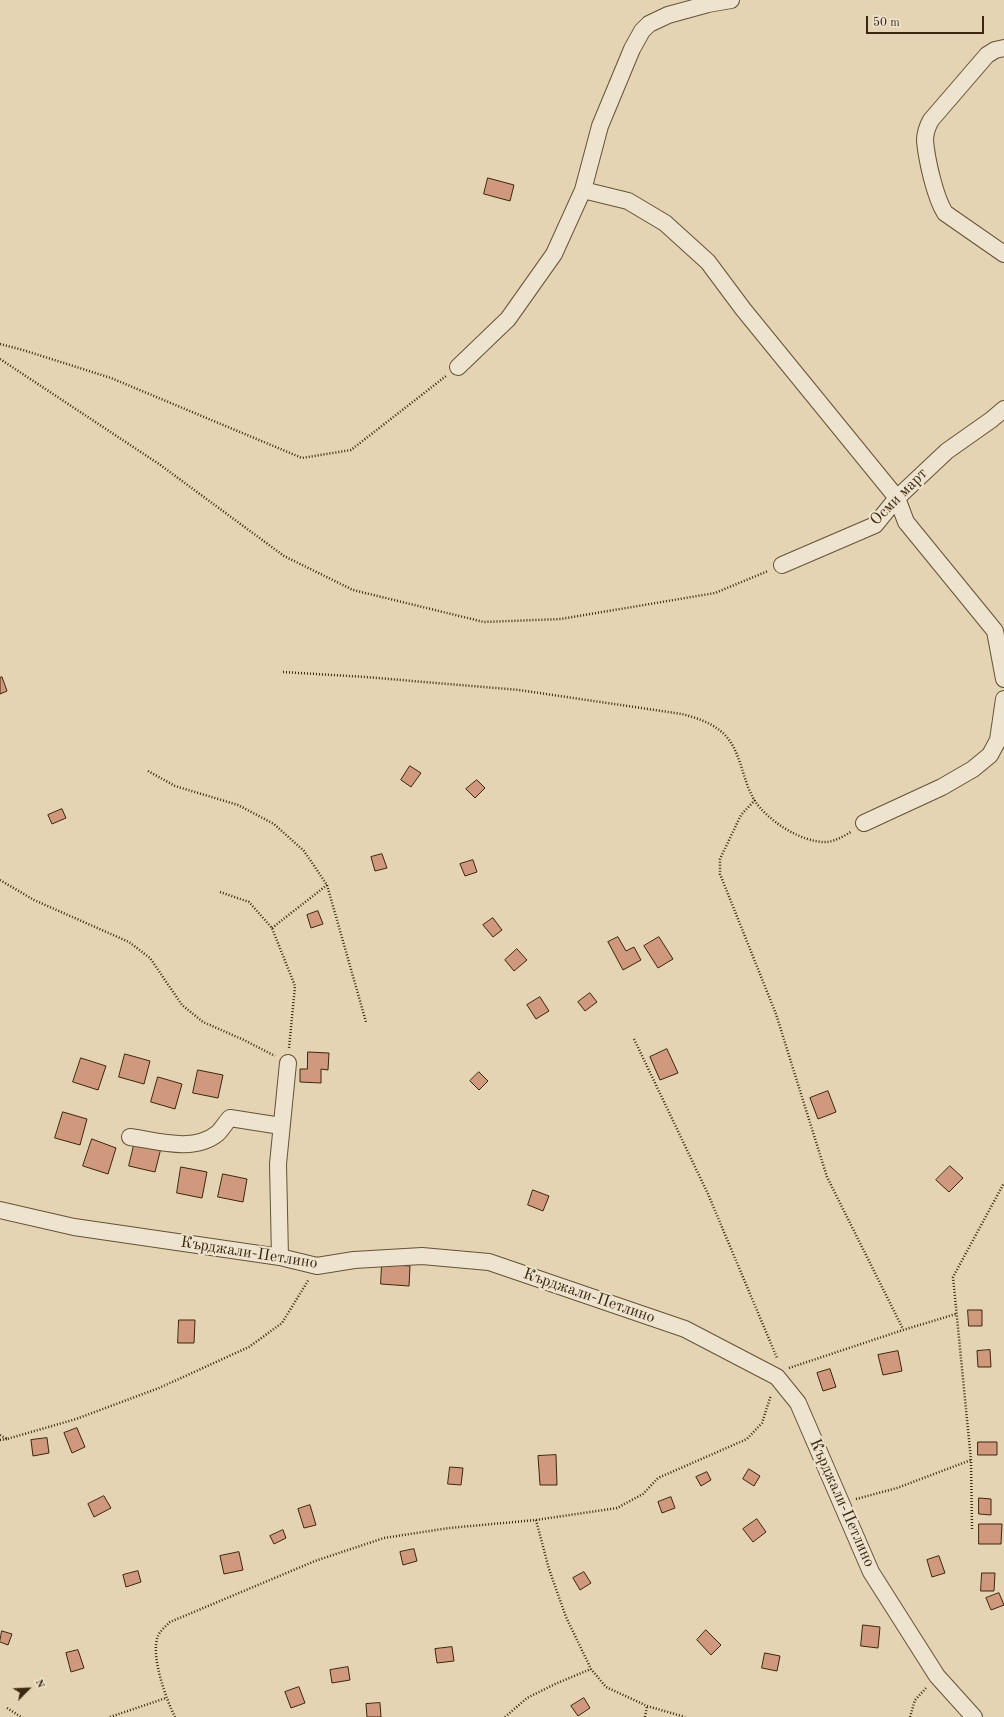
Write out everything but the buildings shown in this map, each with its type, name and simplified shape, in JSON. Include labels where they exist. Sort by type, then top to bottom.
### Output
[{"type":"street","points":[[458,367],[508,319],[554,254],[583,190],[600,126],[632,49],[642,31],[649,24],[668,15],[708,4],[731,0]]},
{"type":"street","points":[[1004,48],[995,50],[987,55],[930,120],[926,129],[925,140],[935,190],[939,204],[945,213],[1004,254]]},
{"type":"street","points":[[583,190],[628,201],[634,204],[665,223],[708,262],[748,315],[898,498],[906,522],[1000,631],[1004,679]]},
{"type":"street","name":"Осми март","points":[[782,565],[875,525],[898,498],[947,451],[1004,409]]},
{"type":"street","points":[[864,823],[942,787],[973,769],[990,755],[998,740],[1004,699]]},
{"type":"street","points":[[280,1257],[278,1164],[288,1063]]},
{"type":"street","points":[[130,1137],[174,1144],[199,1144],[218,1133],[230,1118],[281,1126]]},
{"type":"street","name":"Кърджали-Петлино","points":[[0,1210],[74,1227],[280,1257],[317,1266],[354,1260],[422,1256],[489,1262],[685,1329],[779,1373],[798,1403],[871,1572],[937,1676],[974,1717]]},
{"type":"path","points":[[0,344],[111,378],[302,458],[351,450],[458,367]]},
{"type":"path","points":[[0,359],[159,464],[284,556],[353,590],[484,622],[561,619],[714,593],[782,565]]},
{"type":"path","points":[[283,672],[366,676],[519,690],[682,714],[706,721],[725,735],[736,753],[755,800],[770,819],[808,839],[827,842],[844,836],[864,823]]},
{"type":"path","points":[[148,771],[175,786],[238,805],[274,824],[304,851],[327,885],[366,1022]]},
{"type":"path","points":[[755,800],[741,815],[720,859],[720,874],[776,1014],[827,1177],[903,1330]]},
{"type":"path","points":[[0,880],[34,900],[129,942],[150,958],[182,1005],[203,1022],[244,1040],[288,1063],[295,986],[272,928],[249,902],[220,892]]},
{"type":"path","points":[[272,928],[327,885]]},
{"type":"path","points":[[175,1717],[166,1698],[156,1656],[158,1636],[170,1622],[315,1561],[384,1538],[449,1528],[536,1520],[617,1508],[643,1494],[658,1478],[747,1439],[762,1423],[779,1373],[708,1194],[634,1039]]},
{"type":"path","points":[[972,1529],[971,1460],[952,1277],[1004,1183]]},
{"type":"path","points":[[0,1440],[76,1419],[159,1388],[249,1347],[282,1323],[317,1266]]},
{"type":"path","points":[[779,1373],[903,1330],[956,1314]]},
{"type":"path","points":[[0,1435],[7,1439]]},
{"type":"path","points":[[841,1503],[897,1488],[971,1460]]},
{"type":"path","points":[[536,1520],[549,1569],[566,1617],[591,1669],[606,1687],[647,1706],[685,1717]]},
{"type":"path","points":[[506,1717],[527,1698],[591,1669]]},
{"type":"path","points":[[910,1717],[915,1700],[937,1676]]},
{"type":"path","points":[[110,1717],[166,1698]]},
{"type":"path","points":[[645,1717],[647,1706]]},
{"type":"path","points":[[7,1708],[21,1717]]}]
